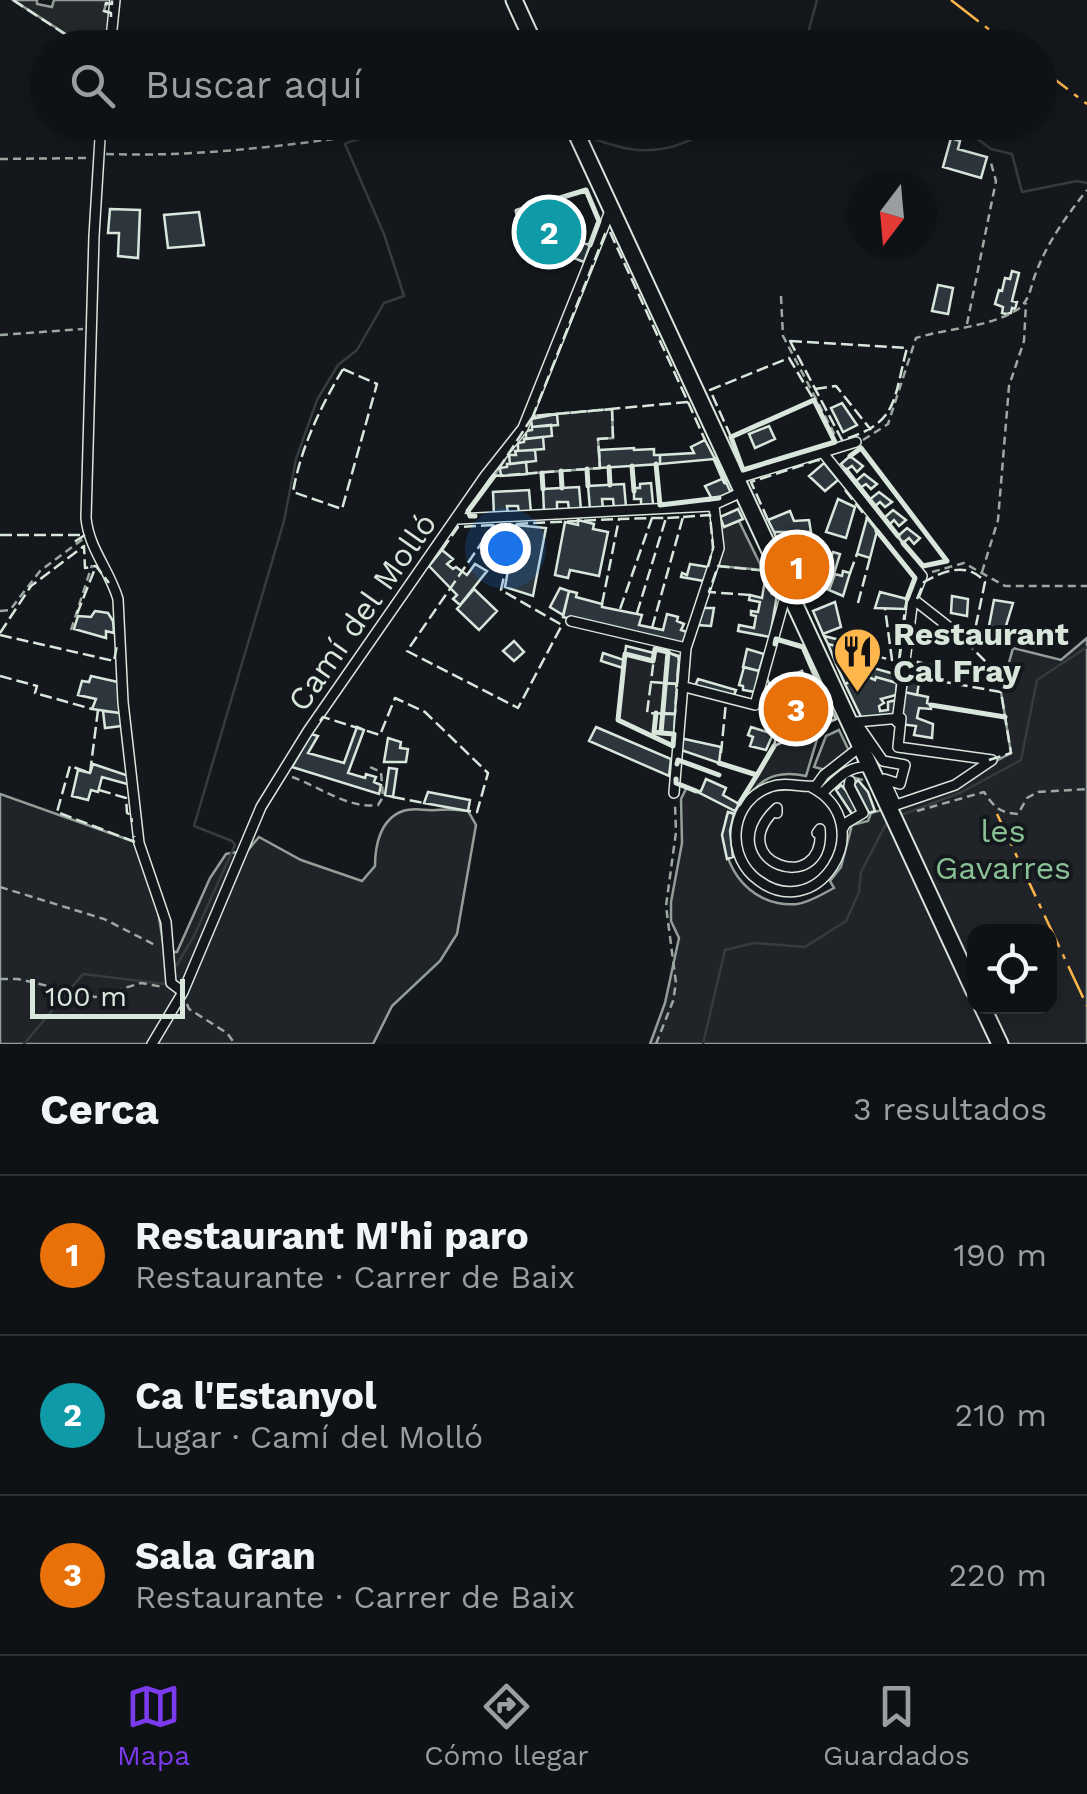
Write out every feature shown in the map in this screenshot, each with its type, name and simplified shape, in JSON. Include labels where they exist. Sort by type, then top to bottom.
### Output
[{"type":"main road","points":[[514,0],[528,30]]},
{"type":"main road","points":[[573,140],[611,208],[854,724],[967,976]]},
{"type":"main road","points":[[986,1014],[1000,1044]]},
{"type":"street","points":[[112,30],[115,0]]},
{"type":"street","points":[[99,140],[88,536],[118,599],[123,702],[139,843],[166,922],[171,983],[183,992]]},
{"type":"street","name":"Camí del Molló","points":[[152,1044],[183,992],[252,824],[282,774],[485,476],[523,428],[611,208]]},
{"type":"street","points":[[458,519],[714,506],[739,486],[856,442]]},
{"type":"street","points":[[823,453],[922,576],[913,599],[898,719]]},
{"type":"street","points":[[674,793],[686,648],[719,548],[714,506]]},
{"type":"street","points":[[681,686],[755,705],[787,588]]},
{"type":"street","points":[[913,599],[958,635]]},
{"type":"street","points":[[572,621],[686,648]]},
{"type":"street","points":[[901,718],[898,747],[992,760],[955,785],[896,805],[884,779],[900,784],[905,766],[883,760],[854,724],[901,718]]},
{"type":"street","points":[[810,787],[861,746]]},
{"type":"street","points":[[822,793],[849,771],[862,766],[871,768]]},
{"type":"street","points":[[842,830],[864,813],[848,786],[850,781]]},
{"type":"street","points":[[772,786],[810,787],[822,793],[839,816],[842,830],[840,852],[827,878],[802,890],[773,888],[744,867],[736,851],[737,824],[750,800],[772,786]]},
{"type":"street","points":[[776,813],[776,808],[762,826],[759,842],[763,853],[782,868],[792,870],[809,860],[820,841],[820,829],[818,832]]},
{"type":"path","points":[[0,160],[87,159],[98,154],[135,155],[345,140]]},
{"type":"path","points":[[967,326],[996,181],[991,163]]},
{"type":"path","points":[[982,572],[998,520],[1009,386],[1024,340],[1026,302],[1058,227],[1087,190]]},
{"type":"path","points":[[782,296],[783,336],[841,447]]},
{"type":"path","points":[[856,442],[888,424],[916,338],[1011,313],[1026,302]]},
{"type":"path","points":[[0,335],[72,332],[92,322]]},
{"type":"path","points":[[0,612],[10,610],[40,571],[88,536]]},
{"type":"path","points":[[70,630],[92,567],[92,554]]},
{"type":"path","points":[[922,576],[964,563],[1004,586],[1087,586]]},
{"type":"path","points":[[282,774],[366,807],[378,805],[383,797],[380,772],[370,767]]},
{"type":"path","points":[[918,811],[984,792],[994,807],[1006,814],[1018,814],[1027,798],[1038,792],[1087,789]]},
{"type":"path","points":[[656,1044],[676,983],[666,906],[676,832],[674,793]]},
{"type":"path","points":[[0,887],[104,918],[164,951]]},
{"type":"path","points":[[0,979],[18,979],[95,997],[141,984],[183,992],[189,1009],[227,1033],[234,1044]]},
{"type":"green space","points":[[612,409],[613,438],[598,439],[600,468],[494,476],[533,416]]},
{"type":"green space","name":"les Gavarres","points":[[1087,638],[1087,1044],[650,1044],[665,1003],[679,938],[671,921],[671,902],[682,843],[681,799],[687,787],[735,810],[774,746],[814,728],[818,736],[806,776],[782,774],[765,780],[737,814],[728,812],[725,829],[730,862],[749,889],[779,903],[807,902],[834,888],[830,881],[841,867],[852,825],[868,821],[871,813],[927,797],[1011,753],[1001,692],[1013,648],[1061,660]]},
{"type":"green space","points":[[655,649],[668,652],[661,732],[674,734],[673,746],[618,720],[625,654],[653,661]]},
{"type":"green space","points":[[839,730],[850,753],[834,772],[855,764],[840,774],[863,780],[838,774],[825,787],[822,784],[833,772],[814,767],[826,736]]},
{"type":"green space","points":[[0,794],[135,842],[158,911],[164,948],[170,952],[177,952],[210,878],[226,854],[248,850],[259,837],[301,860],[362,881],[375,866],[380,834],[395,815],[411,809],[468,811],[476,825],[457,934],[440,961],[392,1006],[373,1044],[0,1044]]},
{"type":"shaded area","points":[[13,0],[37,0],[37,4],[52,7],[54,0],[112,0],[104,11],[111,13],[109,30],[60,30]]},
{"type":"shaded area","points":[[720,518],[724,526],[739,521],[763,570],[719,566]]},
{"type":"building","points":[[950,140],[960,141],[958,149],[987,157],[981,178],[943,167]]},
{"type":"building","points":[[110,209],[140,210],[138,258],[118,256],[119,233],[108,233]]},
{"type":"building","points":[[199,212],[204,245],[168,248],[164,215]]},
{"type":"building","points":[[553,217],[555,223],[567,220],[573,240],[590,245],[584,262],[564,254],[535,261],[525,224]]},
{"type":"building","points":[[1012,271],[1019,273],[1012,301],[1017,302],[1015,309],[1006,314],[1002,313],[1003,307],[995,304],[1005,278],[1010,279]]},
{"type":"building","points":[[938,285],[953,288],[948,314],[932,311]]},
{"type":"building","points":[[842,403],[857,425],[843,432],[831,408]]},
{"type":"building","points":[[557,414],[558,425],[532,427],[531,419]]},
{"type":"building","points":[[551,425],[552,436],[526,439],[526,431],[532,427]]},
{"type":"building","points":[[769,426],[775,439],[755,448],[749,434]]},
{"type":"building","points":[[543,437],[544,449],[518,451],[518,443],[524,439]]},
{"type":"building","points":[[705,440],[715,459],[660,464],[660,455],[694,453],[691,447]]},
{"type":"building","points":[[654,449],[654,455],[660,455],[660,464],[600,468],[599,450]]},
{"type":"building","points":[[535,450],[536,461],[510,464],[509,455],[516,455],[515,451]]},
{"type":"building","points":[[850,456],[863,466],[857,472],[852,466],[846,470],[841,464]]},
{"type":"building","points":[[526,462],[527,474],[501,476],[500,468],[507,464]]},
{"type":"building","points":[[824,463],[838,480],[825,491],[809,476]]},
{"type":"building","points":[[864,474],[877,484],[871,489],[866,484],[860,488],[855,482]]},
{"type":"building","points":[[724,478],[731,493],[713,501],[705,486]]},
{"type":"building","points":[[651,483],[653,504],[641,505],[641,499],[634,499],[634,488]]},
{"type":"building","points":[[624,484],[626,507],[614,508],[613,499],[602,499],[603,508],[590,509],[588,486]]},
{"type":"building","points":[[579,487],[581,510],[569,510],[568,502],[557,502],[557,511],[544,512],[543,489]]},
{"type":"building","points":[[529,490],[531,513],[519,513],[518,506],[507,506],[508,514],[494,515],[493,492]]},
{"type":"building","points":[[879,492],[892,502],[885,507],[880,502],[875,506],[869,500]]},
{"type":"building","points":[[838,499],[855,507],[846,538],[826,532]]},
{"type":"building","points":[[738,509],[743,519],[724,527],[720,517]]},
{"type":"building","points":[[893,510],[906,520],[899,526],[894,520],[889,525],[884,518]]},
{"type":"building","points":[[790,511],[794,521],[809,520],[811,532],[774,532],[768,520]]},
{"type":"building","points":[[867,518],[877,531],[870,558],[857,554]]},
{"type":"building","points":[[578,520],[608,532],[599,576],[570,570],[568,578],[555,575],[565,522],[578,525]]},
{"type":"building","points":[[516,525],[546,528],[533,596],[505,587]]},
{"type":"building","points":[[907,528],[920,538],[914,544],[909,538],[903,543],[898,536]]},
{"type":"building","points":[[774,532],[804,532],[805,550],[781,551]]},
{"type":"building","points":[[442,550],[453,559],[447,564],[453,569],[456,567],[467,575],[475,564],[487,571],[460,605],[453,599],[457,595],[429,566]]},
{"type":"building","points":[[833,552],[840,554],[829,590],[817,585],[820,576],[825,578]]},
{"type":"building","points":[[817,556],[817,585],[796,583],[786,558]]},
{"type":"building","points":[[690,564],[708,567],[704,581],[681,577],[682,573],[687,575]]},
{"type":"building","points":[[843,571],[850,573],[843,596],[829,590],[835,574],[842,576]]},
{"type":"building","points":[[765,580],[774,581],[772,594],[777,595],[770,637],[738,631],[739,625],[754,628],[756,616],[751,611],[758,612],[760,602],[749,600],[750,595],[762,598]]},
{"type":"building","points":[[560,588],[569,591],[563,615],[550,607]]},
{"type":"building","points":[[474,589],[497,611],[479,630],[457,609]]},
{"type":"building","points":[[569,591],[602,607],[642,615],[639,625],[663,630],[667,614],[678,617],[677,621],[684,624],[681,630],[687,632],[682,646],[563,617]]},
{"type":"building","points":[[880,592],[907,599],[905,609],[875,608]]},
{"type":"building","points":[[952,596],[968,599],[967,616],[951,613]]},
{"type":"building","points":[[994,600],[1013,603],[1005,629],[989,626]]},
{"type":"building","points":[[835,602],[841,627],[823,634],[813,611]]},
{"type":"building","points":[[703,608],[714,608],[711,626],[697,625]]},
{"type":"building","points":[[95,611],[108,613],[113,621],[114,633],[106,631],[106,638],[74,629],[78,616],[91,617]]},
{"type":"building","points":[[824,636],[852,643],[851,650],[828,644]]},
{"type":"building","points":[[514,641],[524,652],[514,661],[503,651]]},
{"type":"building","points":[[828,644],[858,652],[855,663],[898,675],[897,683],[876,677],[875,680],[868,677],[870,674],[837,666]]},
{"type":"building","points":[[626,646],[654,653],[653,661],[625,654]]},
{"type":"building","points":[[747,649],[764,654],[759,671],[743,667]]},
{"type":"building","points":[[668,652],[679,657],[677,684],[665,683]]},
{"type":"building","points":[[603,653],[624,660],[623,668],[601,661]]},
{"type":"building","points":[[918,662],[941,671],[938,681],[905,674],[906,670],[915,671]]},
{"type":"building","points":[[837,666],[864,674],[864,676],[845,684]]},
{"type":"building","points":[[744,667],[759,671],[755,692],[739,685]]},
{"type":"building","points":[[802,671],[808,685],[818,682],[836,719],[774,746],[782,708],[760,701],[767,679],[773,691],[790,682],[788,677]]},
{"type":"building","points":[[864,674],[897,683],[896,695],[881,699],[884,703],[879,706],[880,711],[888,710],[888,702],[896,700],[894,719],[863,721],[845,684]]},
{"type":"building","points":[[905,674],[920,677],[917,695],[904,692]]},
{"type":"building","points":[[91,676],[118,682],[120,713],[92,709],[96,699],[78,695],[82,681],[89,682]]},
{"type":"building","points":[[698,679],[736,690],[733,698],[695,686]]},
{"type":"building","points":[[665,683],[677,684],[675,714],[662,714]]},
{"type":"building","points":[[904,692],[928,697],[931,709],[919,708],[917,718],[933,724],[932,738],[914,735],[916,726],[900,724]]},
{"type":"building","points":[[103,711],[120,713],[122,726],[105,728]]},
{"type":"building","points":[[663,713],[675,714],[674,734],[661,733]]},
{"type":"building","points":[[357,727],[364,730],[348,773],[376,777],[374,782],[381,785],[379,794],[292,767],[311,734],[318,736],[308,753],[344,763]]},
{"type":"building","points":[[596,727],[671,759],[669,776],[589,741]]},
{"type":"building","points":[[751,727],[773,734],[766,750],[750,746]]},
{"type":"building","points":[[388,738],[408,749],[406,762],[384,762]]},
{"type":"building","points":[[680,738],[721,747],[719,763],[678,749]]},
{"type":"building","points":[[93,764],[129,776],[127,784],[102,777],[98,792],[91,790],[88,800],[72,796],[78,770],[90,773]]},
{"type":"building","points":[[389,768],[397,769],[393,797],[385,795]]},
{"type":"building","points":[[706,779],[726,788],[723,795],[739,804],[735,811],[696,791],[701,791]]},
{"type":"building","points":[[858,780],[875,811],[869,813],[854,784]]},
{"type":"building","points":[[841,785],[858,812],[852,814],[836,790]]},
{"type":"building","points":[[428,792],[470,800],[468,811],[424,803]]},
{"type":"building","points":[[728,812],[734,814],[730,831],[733,857],[727,859],[722,835]]},
{"type":"waterway","points":[[809,30],[817,0]]},
{"type":"waterway","points":[[176,966],[194,936],[235,845],[194,826],[284,521],[296,459],[317,400],[338,365],[357,350],[384,303],[404,296],[384,234],[345,144],[356,140]]},
{"type":"waterway","points":[[598,140],[643,150],[690,140]]},
{"type":"waterway","points":[[979,140],[991,149],[1012,154],[1022,192],[1077,181],[1087,183]]},
{"type":"waterway","points":[[904,814],[962,792],[1021,760],[1037,680],[1087,647]]},
{"type":"waterway","points":[[703,1044],[725,950],[754,943],[805,947],[846,921],[859,892],[861,872],[886,824]]},
{"type":"waterway","points":[[24,1044],[83,974],[165,984]]},
{"type":"fence","points":[[13,0],[59,30]]},
{"type":"fence","points":[[111,17],[111,13],[104,11],[106,3],[112,4],[112,0]]},
{"type":"fence","points":[[610,232],[688,402],[533,416],[605,234],[610,232]]},
{"type":"fence","points":[[790,341],[907,348],[895,395],[884,417],[874,426],[842,440],[790,341]]},
{"type":"fence","points":[[731,437],[710,390],[789,358],[814,400]]},
{"type":"fence","points":[[343,369],[377,384],[342,509],[293,492],[312,428],[343,369]]},
{"type":"fence","points":[[815,389],[836,386],[871,430]]},
{"type":"fence","points":[[688,402],[705,440]]},
{"type":"fence","points":[[612,409],[613,438],[598,439],[600,468],[494,476],[533,416],[612,409]]},
{"type":"fence","points":[[768,520],[751,482],[818,460],[824,463]]},
{"type":"fence","points":[[845,490],[867,518]]},
{"type":"fence","points":[[683,517],[710,515],[713,548],[708,567]]},
{"type":"fence","points":[[652,628],[683,517],[666,518]]},
{"type":"fence","points":[[602,604],[619,519],[652,518],[619,612]]},
{"type":"fence","points":[[637,613],[666,518],[652,518]]},
{"type":"fence","points":[[507,562],[501,590],[562,625],[518,708],[407,651],[494,525],[619,519]]},
{"type":"fence","points":[[442,550],[458,527],[494,525]]},
{"type":"fence","points":[[0,535],[85,535],[71,544]]},
{"type":"fence","points":[[0,633],[31,586],[84,546],[85,568],[96,566],[109,583]]},
{"type":"fence","points":[[850,573],[857,554]]},
{"type":"fence","points":[[858,603],[870,558]]},
{"type":"fence","points":[[77,614],[96,566]]},
{"type":"fence","points":[[750,595],[709,592],[718,566],[767,571],[774,581]]},
{"type":"fence","points":[[917,599],[924,582],[939,574],[963,570],[985,582],[971,649]]},
{"type":"fence","points":[[858,652],[892,660],[885,608]]},
{"type":"fence","points":[[899,660],[905,609]]},
{"type":"fence","points":[[939,681],[1001,692],[1004,680],[955,631]]},
{"type":"fence","points":[[0,635],[114,661],[117,645]]},
{"type":"fence","points":[[655,649],[679,656],[677,684],[651,682],[655,649]]},
{"type":"fence","points":[[0,676],[37,686],[35,693],[92,709]]},
{"type":"fence","points":[[651,682],[677,684],[675,714],[647,713],[651,682]]},
{"type":"fence","points":[[989,760],[1011,753],[1001,692]]},
{"type":"fence","points":[[320,721],[323,717],[380,735],[395,698],[425,712],[488,773],[477,812],[468,811]]},
{"type":"fence","points":[[721,753],[726,702]]},
{"type":"fence","points":[[98,710],[90,773],[70,766],[57,812],[135,842],[134,836]]},
{"type":"fence","points":[[99,790],[126,798],[132,822]]},
{"type":"fence","points":[[393,797],[424,803]]},
{"type":"wall","points":[[525,224],[521,226],[517,211],[586,190],[599,221],[590,245]]},
{"type":"wall","points":[[814,400],[835,442],[743,470],[731,437],[814,400]]},
{"type":"wall","points":[[850,456],[861,448],[947,561],[923,566],[903,543]]},
{"type":"wall","points":[[715,459],[725,482]]},
{"type":"wall","points":[[656,464],[660,505],[719,498]]},
{"type":"wall","points":[[632,466],[634,491]]},
{"type":"wall","points":[[609,467],[610,485]]},
{"type":"wall","points":[[587,469],[588,486]]},
{"type":"wall","points":[[846,470],[898,536]]},
{"type":"wall","points":[[561,471],[562,488]]},
{"type":"wall","points":[[542,473],[543,489]]},
{"type":"wall","points":[[475,516],[468,511],[494,476]]},
{"type":"wall","points":[[877,531],[915,578],[907,599]]},
{"type":"wall","points":[[954,635],[966,642]]},
{"type":"wall","points":[[775,644],[776,639],[803,647],[818,682]]},
{"type":"wall","points":[[655,649],[668,652],[661,733],[674,734],[673,746],[618,720],[625,654],[653,661],[655,649]]},
{"type":"wall","points":[[931,705],[1005,717]]},
{"type":"wall","points":[[656,713],[654,732],[661,733]]},
{"type":"wall","points":[[719,763],[757,775],[774,746]]},
{"type":"wall","points":[[677,764],[678,760],[719,775]]},
{"type":"wall","points":[[739,804],[757,775]]},
{"type":"wall","points":[[676,779],[676,783],[696,791]]},
{"type":"power","points":[[951,0],[990,30]]},
{"type":"power","points":[[1057,81],[1087,104]]},
{"type":"power","points":[[997,814],[1087,1006]]},
{"type":"place","name":"Ca l'Estanyol","points":[[549,232]]},
{"type":"place","name":"Restaurant M'hi paro","points":[[797,567]]},
{"type":"place","name":"Restaurant Cal Fray","points":[[858,694]]},
{"type":"place","name":"Sala Gran","points":[[796,709]]}]
